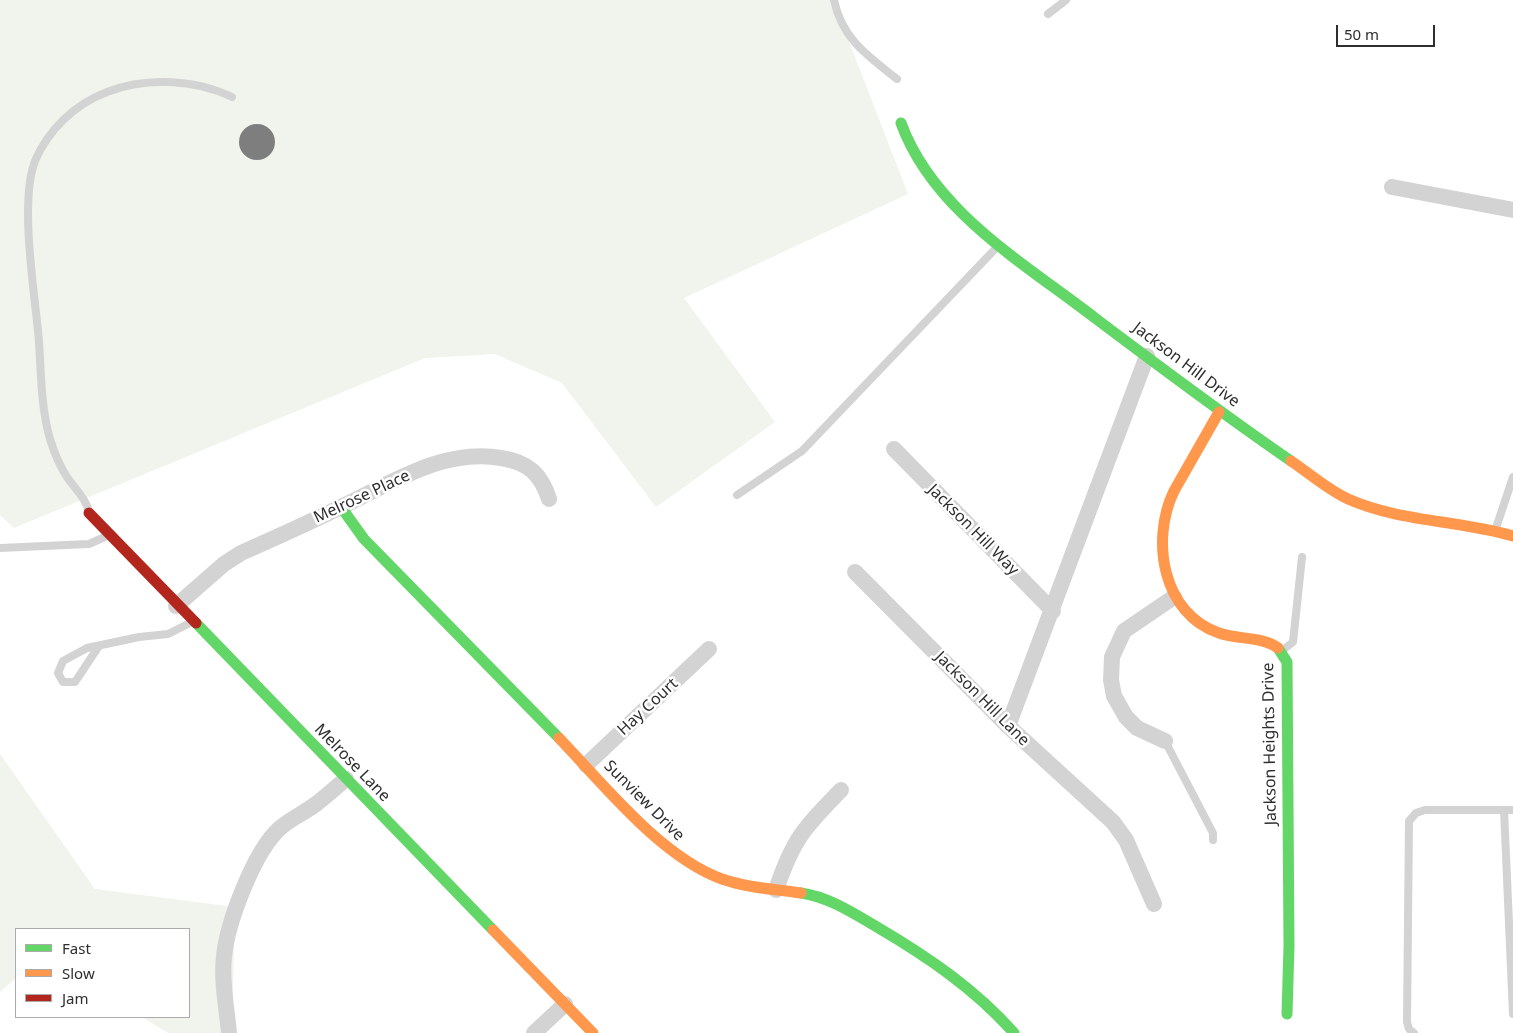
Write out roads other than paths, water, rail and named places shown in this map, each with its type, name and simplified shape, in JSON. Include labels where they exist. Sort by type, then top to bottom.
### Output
[{"type":"street","name":"Jackson Hill Drive","points":[[901,122],[909,145],[940,191],[980,230],[1220,412],[1346,498],[1365,508],[1495,530],[1513,536]]},
{"type":"street","points":[[1392,187],[1513,210]]},
{"type":"street","points":[[1008,726],[1148,356]]},
{"type":"street","name":"Jackson Heights Drive","points":[[1220,412],[1170,498],[1162,539],[1167,582],[1174,598],[1188,616],[1208,629],[1237,638],[1271,642],[1283,650],[1287,670],[1289,946],[1287,1014]]},
{"type":"street","name":"Jackson Hill Way","points":[[894,449],[1053,611]]},
{"type":"street","name":"Melrose Place","points":[[176,606],[224,564],[241,553],[428,466],[460,457],[474,456],[499,458],[526,464],[535,471],[544,483],[549,499]]},
{"type":"street","name":"Sunview Drive","points":[[341,507],[364,539],[657,839],[687,863],[708,874],[736,884],[819,897],[860,916],[964,984],[994,1010],[1014,1033]]},
{"type":"street","name":"Melrose Lane","points":[[89,513],[176,606],[594,1033]]},
{"type":"street","name":"Jackson Hill Lane","points":[[855,572],[1008,726],[1113,822],[1126,840],[1154,904]]},
{"type":"street","points":[[1165,741],[1137,728],[1126,717],[1114,696],[1111,680],[1112,657],[1124,631],[1174,598]]},
{"type":"street","name":"Hay Court","points":[[586,765],[709,649]]},
{"type":"street","points":[[229,1033],[223,958],[232,921],[257,859],[266,843],[278,830],[346,779]]},
{"type":"street","points":[[776,890],[790,852],[799,835],[841,790]]},
{"type":"street","points":[[534,1033],[565,1004]]},
{"type":"lane","points":[[834,0],[837,16],[848,35],[866,56],[897,79]]},
{"type":"lane","points":[[1048,14],[1066,0]]},
{"type":"lane","points":[[89,513],[86,501],[61,466],[47,425],[28,202],[35,162],[48,138],[68,116],[92,98],[117,88],[135,84],[170,83],[213,89],[232,97]]},
{"type":"lane","points":[[738,495],[802,451],[1000,245]]},
{"type":"lane","points":[[1495,530],[1513,477]]},
{"type":"lane","points":[[0,548],[89,544],[109,535]]},
{"type":"lane","points":[[1283,650],[1293,642],[1302,557]]},
{"type":"lane","points":[[99,646],[75,682],[63,682],[58,673],[63,661],[87,648],[138,637],[168,634],[192,622]]},
{"type":"lane","points":[[1165,741],[1214,833],[1213,840]]},
{"type":"lane","points":[[1414,1033],[1409,1029],[1407,1022],[1409,821],[1416,813],[1425,810],[1513,810]]},
{"type":"lane","points":[[1504,810],[1513,1014]]}]
